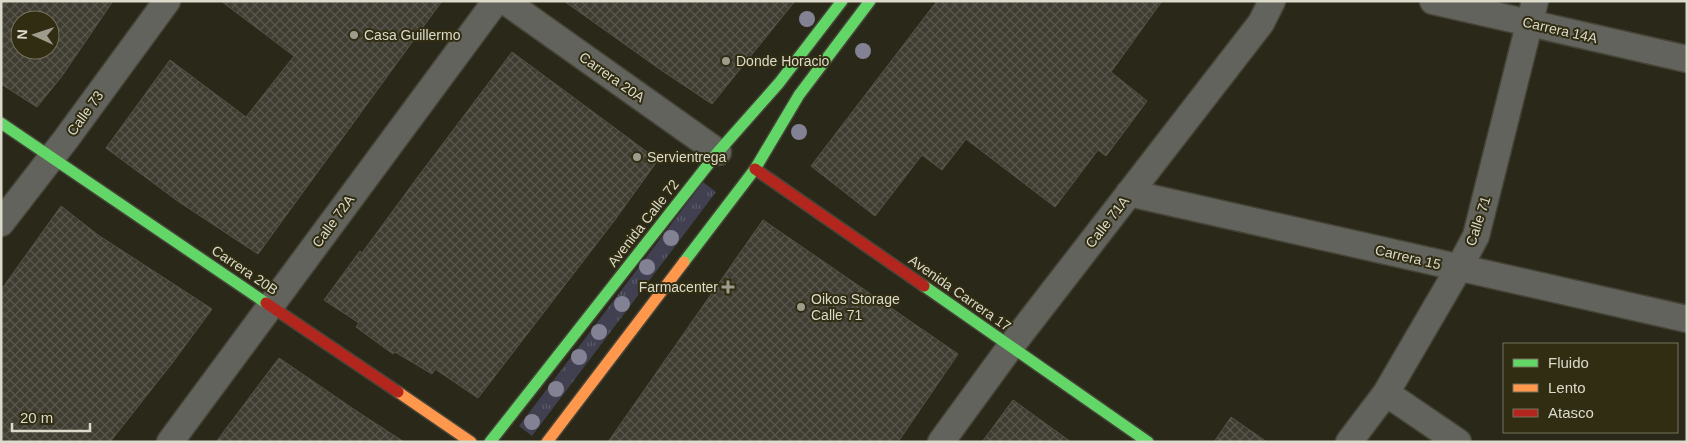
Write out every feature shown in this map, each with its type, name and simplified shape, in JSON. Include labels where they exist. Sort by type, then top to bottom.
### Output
[{"type":"main road","points":[[718,152],[770,76],[827,1]]},
{"type":"main road","name":"Avenida Calle 72","points":[[490,442],[718,152],[779,84],[842,1]]},
{"type":"main road","points":[[755,169],[799,95],[870,1]]},
{"type":"main road","points":[[547,442],[755,169],[799,116]]},
{"type":"main road","name":"Carrera 20B","points":[[1,123],[471,442]]},
{"type":"main road","name":"Avenida Carrera 17","points":[[755,169],[1148,442]]},
{"type":"street","name":"Calle 73","points":[[1,223],[52,158],[167,1]]},
{"type":"street","name":"Calle 72A","points":[[170,442],[496,1]]},
{"type":"street","name":"Carrera 20A","points":[[505,1],[718,152]]},
{"type":"street","name":"Calle 71A","points":[[940,442],[1011,346],[1261,23],[1272,1]]},
{"type":"street","name":"Carrera 14A","points":[[1434,1],[1533,12],[1687,59]]},
{"type":"street","name":"Calle 71","points":[[1349,442],[1386,393],[1476,236],[1533,12]]},
{"type":"street","name":"Carrera 15","points":[[1129,193],[1687,319]]},
{"type":"street","points":[[1386,393],[1458,442]]},
{"type":"green space","points":[[703,182],[716,192],[532,436],[519,426]]},
{"type":"building","points":[[1,1],[113,1],[62,76],[37,107],[1,84]]},
{"type":"building","points":[[221,1],[442,1],[258,254],[179,202],[106,148],[170,60],[246,117],[294,56]]},
{"type":"building","points":[[564,1],[795,1],[712,104]]},
{"type":"building","points":[[937,1],[1162,1],[1111,72],[1147,101],[1106,156],[1098,150],[1055,207],[966,139],[942,170],[922,155],[875,216],[811,166]]},
{"type":"building","points":[[512,52],[658,160],[614,221],[478,398],[435,369],[432,374],[395,352],[393,354],[356,327],[359,323],[324,300],[360,251],[362,253]]},
{"type":"building","points":[[61,206],[98,235],[212,309],[110,442],[1,442],[1,290]]},
{"type":"building","points":[[763,220],[958,354],[898,442],[608,442]]},
{"type":"building","points":[[279,358],[355,410],[404,442],[216,442]]},
{"type":"building","points":[[1013,400],[1071,442],[982,442]]},
{"type":"building","points":[[1231,417],[1267,442],[1214,442]]},
{"type":"traffic: fast","points":[[490,442],[718,152],[779,83],[842,1]]},
{"type":"traffic: fast","points":[[684,262],[755,169],[799,95],[870,1]]},
{"type":"traffic: fast","points":[[1,123],[266,303]]},
{"type":"traffic: fast","points":[[924,286],[1148,442]]},
{"type":"traffic: slow","points":[[547,442],[684,262]]},
{"type":"traffic: slow","points":[[398,392],[471,442]]},
{"type":"traffic: jam","points":[[755,169],[924,286]]},
{"type":"traffic: jam","points":[[266,303],[398,392]]},
{"type":"place","name":"Casa Guillermo","points":[[354,35]]},
{"type":"place","name":"Donde Horacio","points":[[726,61]]},
{"type":"place","name":"Servientrega","points":[[637,157]]},
{"type":"place","name":"Farmacenter","points":[[728,287]]},
{"type":"place","name":"Oikos Storage Calle 71","points":[[801,307]]}]
